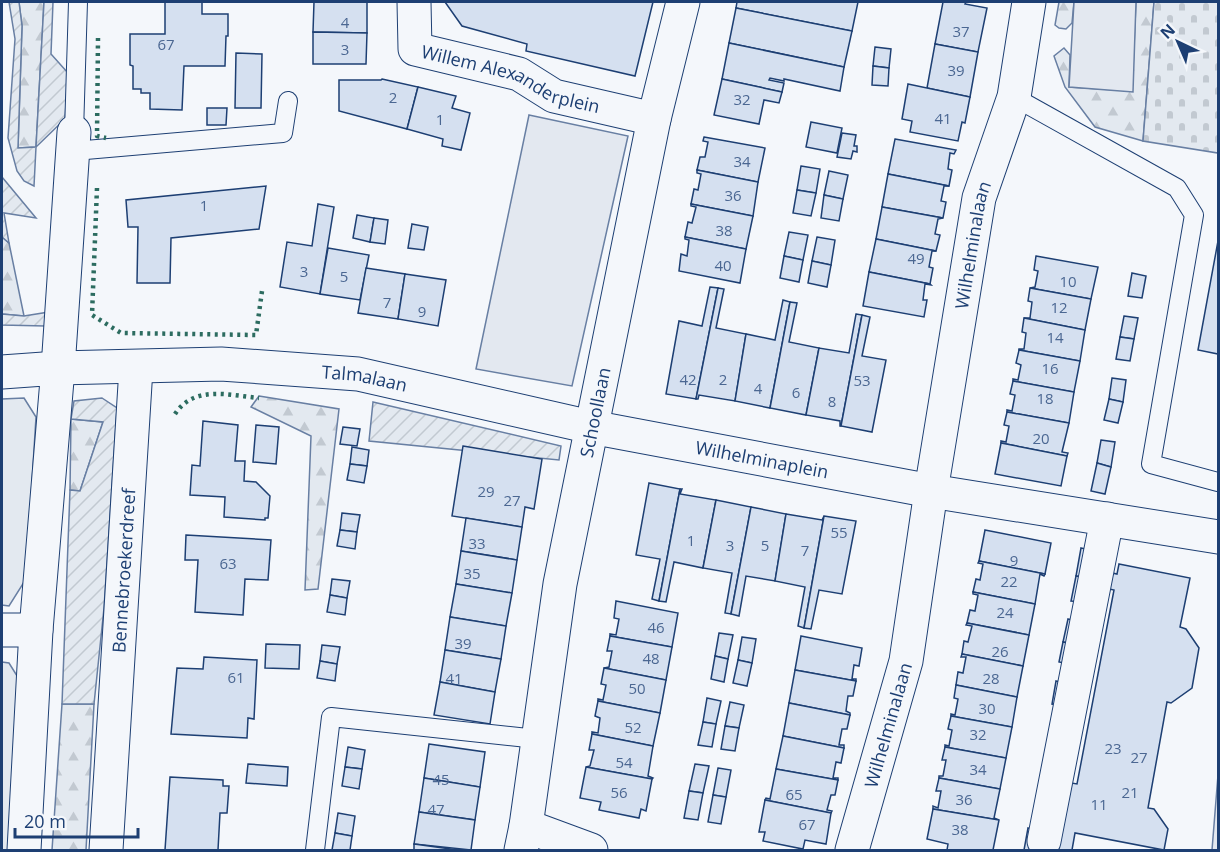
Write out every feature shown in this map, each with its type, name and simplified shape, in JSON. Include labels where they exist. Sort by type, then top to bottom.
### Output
[{"type":"street","name":"Willem Alexanderplein","points":[[414,2],[415,49],[519,74],[554,96],[654,119]]},
{"type":"street","name":"Schoollaan","points":[[591,850],[523,838],[560,584],[654,119],[683,2]]},
{"type":"street","name":"Wilhelminalaan","points":[[852,850],[906,661],[979,198],[1014,97],[1029,2]]},
{"type":"street","points":[[24,850],[36,630],[74,142]]},
{"type":"street","name":"Talmalaan","points":[[136,368],[221,364],[358,374],[591,427]]},
{"type":"street","points":[[2,372],[58,368],[136,368]]},
{"type":"street","name":"Bennebroekerdreef","points":[[106,850],[136,368]]},
{"type":"street","name":"Wilhelminaplein","points":[[591,427],[931,491]]},
{"type":"street","points":[[931,491],[1218,537]]},
{"type":"street","points":[[1044,841],[1107,519]]},
{"type":"street","points":[[2,630],[36,630]]},
{"type":"lane","points":[[78,2],[74,142],[283,133],[288,101]]},
{"type":"lane","points":[[1014,97],[1178,188],[1194,215],[1151,464],[1218,482]]},
{"type":"lane","points":[[315,850],[331,717],[537,739]]},
{"type":"green space","points":[[9,2],[19,2],[22,26],[18,148],[36,147],[34,186],[24,181],[17,171],[8,138],[15,39]]},
{"type":"green space","points":[[19,2],[44,2],[36,147],[18,148],[22,26]]},
{"type":"green space","points":[[44,2],[53,2],[51,54],[68,73],[65,119],[36,147]]},
{"type":"green space","points":[[1059,2],[1074,2],[1072,23],[1066,29],[1055,25]]},
{"type":"green space","points":[[1136,2],[1154,2],[1143,141],[1095,127],[1065,87],[1054,56],[1064,48],[1070,55],[1069,87],[1132,91]]},
{"type":"green space","points":[[1154,2],[1218,2],[1218,153],[1143,141]]},
{"type":"green space","points":[[2,177],[36,218],[4,213],[9,243],[2,237]]},
{"type":"green space","points":[[2,237],[9,243],[24,316],[2,314]]},
{"type":"green space","points":[[49,312],[45,326],[2,325],[2,314],[24,316]]},
{"type":"green space","points":[[259,396],[339,409],[318,589],[305,590],[311,436],[251,407]]},
{"type":"green space","points":[[24,398],[36,417],[26,579],[9,606],[2,605],[2,399]]},
{"type":"green space","points":[[102,398],[117,408],[104,608],[94,704],[62,704],[70,490],[80,491],[103,422],[71,419],[74,401]]},
{"type":"green space","points":[[373,402],[561,446],[559,460],[369,441]]},
{"type":"green space","points":[[71,419],[103,422],[80,491],[70,490]]},
{"type":"green space","points":[[2,662],[9,663],[19,679],[13,850],[2,850]]},
{"type":"green space","points":[[62,704],[94,704],[86,850],[52,850]]},
{"type":"shaded area","points":[[1074,2],[1136,2],[1133,92],[1069,87]]},
{"type":"shaded area","points":[[529,115],[628,136],[572,386],[476,369]]},
{"type":"shaded area","points":[[1218,775],[1218,850],[1212,850]]},
{"type":"building","points":[[165,2],[202,2],[202,14],[228,14],[225,66],[184,66],[182,110],[150,109],[150,93],[141,93],[141,89],[133,89],[130,34],[165,34]]},
{"type":"building","points":[[314,2],[367,2],[367,33],[313,32]]},
{"type":"building","points":[[445,2],[653,2],[635,76],[526,51],[527,44],[462,26]]},
{"type":"building","points":[[737,2],[858,2],[852,31],[736,8]]},
{"type":"building","points":[[943,2],[966,2],[965,4],[987,8],[978,52],[935,44]]},
{"type":"building","points":[[736,8],[852,31],[844,67],[729,43]]},
{"type":"building","points":[[313,32],[367,33],[366,64],[313,64]]},
{"type":"building","points":[[729,43],[844,67],[840,91],[770,78],[769,80],[784,83],[782,92],[722,79]]},
{"type":"building","points":[[935,44],[978,52],[970,97],[927,88]]},
{"type":"building","points":[[875,47],[891,49],[889,68],[873,66]]},
{"type":"building","points":[[236,53],[262,54],[261,108],[235,108]]},
{"type":"building","points":[[873,66],[889,68],[888,86],[872,85]]},
{"type":"building","points":[[382,79],[418,87],[407,129],[339,111],[339,80]]},
{"type":"building","points":[[722,79],[782,92],[779,103],[764,100],[759,124],[714,115]]},
{"type":"building","points":[[908,84],[970,97],[965,123],[962,122],[958,141],[910,132],[912,121],[902,119]]},
{"type":"building","points":[[418,87],[456,96],[452,108],[470,113],[461,150],[442,146],[443,139],[407,129]]},
{"type":"building","points":[[207,108],[227,108],[226,125],[207,125]]},
{"type":"building","points":[[811,122],[842,128],[837,153],[806,147]]},
{"type":"building","points":[[842,133],[856,135],[854,146],[857,146],[857,152],[853,151],[851,159],[837,157]]},
{"type":"building","points":[[704,137],[765,148],[758,182],[697,170],[700,157],[705,157],[708,142],[703,141]]},
{"type":"building","points":[[895,139],[956,150],[954,154],[950,153],[948,169],[952,170],[949,186],[888,174]]},
{"type":"building","points":[[801,166],[820,169],[816,193],[797,190]]},
{"type":"building","points":[[697,170],[758,182],[753,216],[691,204],[694,189],[698,190],[701,174],[697,173]]},
{"type":"building","points":[[829,171],[848,175],[843,199],[824,195]]},
{"type":"building","points":[[888,174],[949,186],[944,186],[941,201],[946,202],[943,218],[882,207]]},
{"type":"building","points":[[266,186],[259,229],[171,238],[170,283],[137,283],[138,227],[128,227],[126,200]]},
{"type":"building","points":[[797,190],[816,193],[811,216],[793,213]]},
{"type":"building","points":[[824,195],[843,199],[839,221],[821,218]]},
{"type":"building","points":[[318,204],[334,207],[320,294],[280,287],[287,242],[312,246]]},
{"type":"building","points":[[691,204],[753,216],[746,249],[685,237],[688,222],[692,223],[696,207]]},
{"type":"building","points":[[882,207],[943,218],[938,219],[935,234],[940,235],[936,251],[876,239]]},
{"type":"building","points":[[357,215],[374,218],[370,242],[353,238]]},
{"type":"building","points":[[374,218],[388,220],[385,244],[370,242]]},
{"type":"building","points":[[412,224],[428,227],[424,250],[408,248]]},
{"type":"building","points":[[789,232],[808,235],[803,260],[784,256]]},
{"type":"building","points":[[685,237],[746,249],[740,283],[679,271],[681,254],[687,256],[689,240]]},
{"type":"building","points":[[817,237],[835,240],[831,265],[812,261]]},
{"type":"building","points":[[876,239],[936,251],[932,251],[929,267],[933,268],[930,284],[869,272]]},
{"type":"building","points":[[1218,241],[1218,354],[1198,350]]},
{"type":"building","points":[[328,248],[369,255],[360,300],[320,294]]},
{"type":"building","points":[[784,256],[803,260],[799,282],[780,278]]},
{"type":"building","points":[[1036,256],[1098,267],[1091,299],[1030,288],[1035,287],[1038,271],[1034,270]]},
{"type":"building","points":[[812,261],[831,265],[827,287],[808,283]]},
{"type":"building","points":[[366,268],[405,274],[398,319],[358,313]]},
{"type":"building","points":[[869,272],[930,284],[925,284],[923,300],[927,300],[924,317],[863,306]]},
{"type":"building","points":[[1132,273],[1146,276],[1142,298],[1128,296]]},
{"type":"building","points":[[405,274],[446,280],[438,326],[398,319]]},
{"type":"building","points":[[710,287],[718,288],[696,399],[666,394],[679,321],[702,326]]},
{"type":"building","points":[[718,288],[724,289],[716,328],[746,334],[735,401],[699,395],[696,399]]},
{"type":"building","points":[[1030,288],[1091,299],[1085,330],[1024,318],[1030,318],[1032,302],[1028,301]]},
{"type":"building","points":[[783,300],[790,302],[770,408],[735,401],[746,334],[775,340]]},
{"type":"building","points":[[790,302],[797,303],[789,342],[819,348],[806,415],[770,408]]},
{"type":"building","points":[[856,314],[862,315],[840,426],[840,421],[806,415],[819,348],[849,353]]},
{"type":"building","points":[[862,315],[870,317],[862,356],[886,360],[872,432],[841,426]]},
{"type":"building","points":[[1124,316],[1138,318],[1134,339],[1120,337]]},
{"type":"building","points":[[1024,318],[1085,330],[1080,361],[1019,350],[1024,349],[1026,333],[1022,332]]},
{"type":"building","points":[[1120,337],[1134,339],[1130,361],[1116,359]]},
{"type":"building","points":[[1019,350],[1080,361],[1074,392],[1013,381],[1013,379],[1018,380],[1021,365],[1016,363]]},
{"type":"building","points":[[1112,378],[1126,380],[1123,402],[1109,399]]},
{"type":"building","points":[[1013,381],[1074,392],[1069,423],[1007,412],[1007,410],[1012,411],[1015,395],[1010,394]]},
{"type":"building","points":[[1109,399],[1123,402],[1118,423],[1104,420]]},
{"type":"building","points":[[1007,412],[1069,423],[1062,452],[1068,453],[1067,456],[1001,443],[1001,441],[1006,442],[1009,426],[1004,425]]},
{"type":"building","points":[[203,421],[238,425],[235,461],[245,461],[244,481],[256,482],[270,496],[268,518],[265,520],[224,517],[225,497],[190,495],[192,465],[200,466]]},
{"type":"building","points":[[256,425],[279,427],[276,464],[253,462]]},
{"type":"building","points":[[343,427],[360,429],[357,446],[340,444]]},
{"type":"building","points":[[1101,440],[1115,442],[1111,467],[1097,463]]},
{"type":"building","points":[[1001,443],[1067,456],[1061,486],[995,474]]},
{"type":"building","points":[[463,446],[542,459],[534,509],[525,507],[522,527],[452,516]]},
{"type":"building","points":[[352,447],[369,450],[367,466],[350,464]]},
{"type":"building","points":[[1097,463],[1111,467],[1105,494],[1091,491]]},
{"type":"building","points":[[350,464],[367,466],[364,483],[347,480]]},
{"type":"building","points":[[649,483],[680,489],[659,601],[652,599],[660,559],[636,555]]},
{"type":"building","points":[[680,489],[682,489],[680,494],[716,500],[703,568],[674,562],[666,602],[659,601]]},
{"type":"building","points":[[716,500],[751,507],[731,614],[725,613],[732,573],[703,568]]},
{"type":"building","points":[[751,507],[786,514],[775,581],[746,576],[739,616],[731,614]]},
{"type":"building","points":[[342,513],[360,515],[357,532],[340,530]]},
{"type":"building","points":[[786,514],[822,520],[824,516],[804,628],[798,626],[805,587],[775,581]]},
{"type":"building","points":[[824,516],[856,521],[842,594],[819,590],[811,629],[804,628]]},
{"type":"building","points":[[466,518],[522,527],[517,560],[461,551]]},
{"type":"building","points":[[340,530],[357,532],[355,549],[337,546]]},
{"type":"building","points":[[985,530],[1051,543],[1045,574],[979,561]]},
{"type":"building","points":[[186,535],[271,540],[268,580],[245,579],[243,615],[195,612],[198,560],[185,560]]},
{"type":"building","points":[[1081,548],[1095,551],[1090,579],[1076,576]]},
{"type":"building","points":[[461,551],[517,560],[512,593],[456,584]]},
{"type":"building","points":[[979,561],[1045,574],[1044,576],[1040,574],[1035,604],[973,592],[976,579],[980,580],[983,564],[978,563]]},
{"type":"building","points":[[1119,564],[1190,578],[1180,627],[1186,629],[1199,648],[1192,688],[1171,703],[1167,702],[1148,808],[1154,809],[1168,829],[1164,850],[1075,833],[1072,850],[1049,850],[1060,781],[1077,784],[1114,590],[1096,586],[1099,570],[1117,574]]},
{"type":"building","points":[[1076,576],[1090,579],[1085,602],[1071,601]]},
{"type":"building","points":[[332,579],[350,581],[347,598],[330,595]]},
{"type":"building","points":[[456,584],[512,593],[506,626],[450,617]]},
{"type":"building","points":[[973,592],[1035,604],[1029,635],[967,623],[970,610],[975,611],[978,595]]},
{"type":"building","points":[[330,595],[347,598],[345,615],[327,612]]},
{"type":"building","points":[[616,601],[678,613],[672,647],[610,636],[610,634],[616,635],[619,619],[614,618]]},
{"type":"building","points":[[450,617],[506,626],[501,659],[445,650]]},
{"type":"building","points":[[1068,619],[1082,622],[1077,645],[1063,642]]},
{"type":"building","points":[[967,623],[1029,635],[1023,666],[962,654],[964,641],[968,642],[972,626],[966,625]]},
{"type":"building","points":[[719,633],[733,635],[728,659],[715,656]]},
{"type":"building","points":[[610,636],[672,647],[666,680],[604,668],[609,667],[612,651],[607,651]]},
{"type":"building","points":[[801,636],[862,648],[859,666],[854,665],[852,679],[856,681],[795,670]]},
{"type":"building","points":[[742,637],[756,639],[752,663],[738,660]]},
{"type":"building","points":[[1063,642],[1077,645],[1074,665],[1059,662]]},
{"type":"building","points":[[266,644],[300,645],[299,669],[265,668]]},
{"type":"building","points":[[322,645],[340,647],[337,664],[320,661]]},
{"type":"building","points":[[445,650],[501,659],[495,692],[440,682]]},
{"type":"building","points":[[962,654],[1023,666],[1017,697],[956,685],[958,672],[963,673],[966,657],[961,657]]},
{"type":"building","points":[[715,656],[728,659],[724,682],[711,679]]},
{"type":"building","points":[[204,657],[257,660],[254,719],[248,718],[247,738],[171,734],[177,668],[203,669]]},
{"type":"building","points":[[738,660],[752,663],[747,686],[733,683]]},
{"type":"building","points":[[320,661],[337,664],[335,681],[317,678]]},
{"type":"building","points":[[604,668],[666,680],[660,713],[598,701],[598,699],[603,700],[606,685],[601,684]]},
{"type":"building","points":[[795,670],[856,681],[853,696],[848,696],[846,711],[850,715],[789,703]]},
{"type":"building","points":[[1056,681],[1070,684],[1065,706],[1052,704]]},
{"type":"building","points":[[440,682],[495,692],[490,724],[434,715]]},
{"type":"building","points":[[956,685],[1017,697],[1012,727],[951,716],[951,714],[955,715],[958,699],[954,698]]},
{"type":"building","points":[[707,698],[721,701],[716,724],[703,722]]},
{"type":"building","points":[[598,701],[660,713],[653,746],[592,734],[592,732],[598,733],[600,718],[595,716]]},
{"type":"building","points":[[730,702],[744,705],[739,728],[725,726]]},
{"type":"building","points":[[789,703],[850,715],[847,729],[842,729],[839,745],[844,745],[844,748],[783,736]]},
{"type":"building","points":[[951,716],[1012,727],[1006,758],[945,747],[945,745],[949,746],[952,730],[948,729]]},
{"type":"building","points":[[703,722],[716,724],[712,747],[698,745]]},
{"type":"building","points":[[725,726],[739,728],[735,751],[721,749]]},
{"type":"building","points":[[592,734],[653,746],[648,776],[653,778],[586,767],[590,766],[594,750],[589,750]]},
{"type":"building","points":[[783,736],[844,748],[841,763],[836,762],[833,778],[838,778],[838,780],[776,769]]},
{"type":"building","points":[[429,744],[485,752],[480,787],[424,778]]},
{"type":"building","points":[[348,747],[365,750],[362,769],[345,767]]},
{"type":"building","points":[[945,747],[1006,758],[1000,789],[939,778],[943,776],[946,760],[942,760]]},
{"type":"building","points":[[248,764],[288,767],[287,786],[246,783]]},
{"type":"building","points":[[695,764],[709,766],[703,793],[689,791]]},
{"type":"building","points":[[345,767],[362,769],[359,789],[342,786]]},
{"type":"building","points":[[586,767],[652,779],[646,811],[641,809],[639,818],[599,810],[601,802],[580,798]]},
{"type":"building","points":[[718,768],[731,770],[726,797],[713,795]]},
{"type":"building","points":[[776,769],[838,780],[835,795],[831,795],[827,810],[832,811],[831,813],[765,800],[770,799]]},
{"type":"building","points":[[170,777],[223,780],[223,786],[229,786],[227,813],[220,813],[218,850],[165,850]]},
{"type":"building","points":[[424,778],[480,787],[475,820],[419,812]]},
{"type":"building","points":[[939,778],[1000,789],[994,818],[999,820],[933,809],[933,806],[938,808],[941,791],[936,791]]},
{"type":"building","points":[[689,791],[703,793],[698,820],[684,818]]},
{"type":"building","points":[[713,795],[726,797],[721,824],[708,822]]},
{"type":"building","points":[[765,800],[831,813],[826,844],[805,840],[803,849],[763,841],[765,832],[759,832]]},
{"type":"building","points":[[933,809],[999,820],[993,850],[947,850],[948,844],[927,839]]},
{"type":"building","points":[[419,812],[475,820],[471,850],[414,844]]},
{"type":"building","points":[[338,813],[355,816],[352,836],[335,833]]},
{"type":"building","points":[[1028,828],[1042,831],[1038,850],[1024,850]]},
{"type":"building","points":[[335,833],[352,836],[350,850],[332,850]]},
{"type":"building","points":[[414,844],[458,850],[414,850]]},
{"type":"hedge","points":[[98,38],[97,136],[106,138]]},
{"type":"hedge","points":[[97,188],[92,315],[121,333],[256,335],[262,291]]},
{"type":"hedge","points":[[175,414],[183,405],[202,395],[224,394],[259,398]]}]
